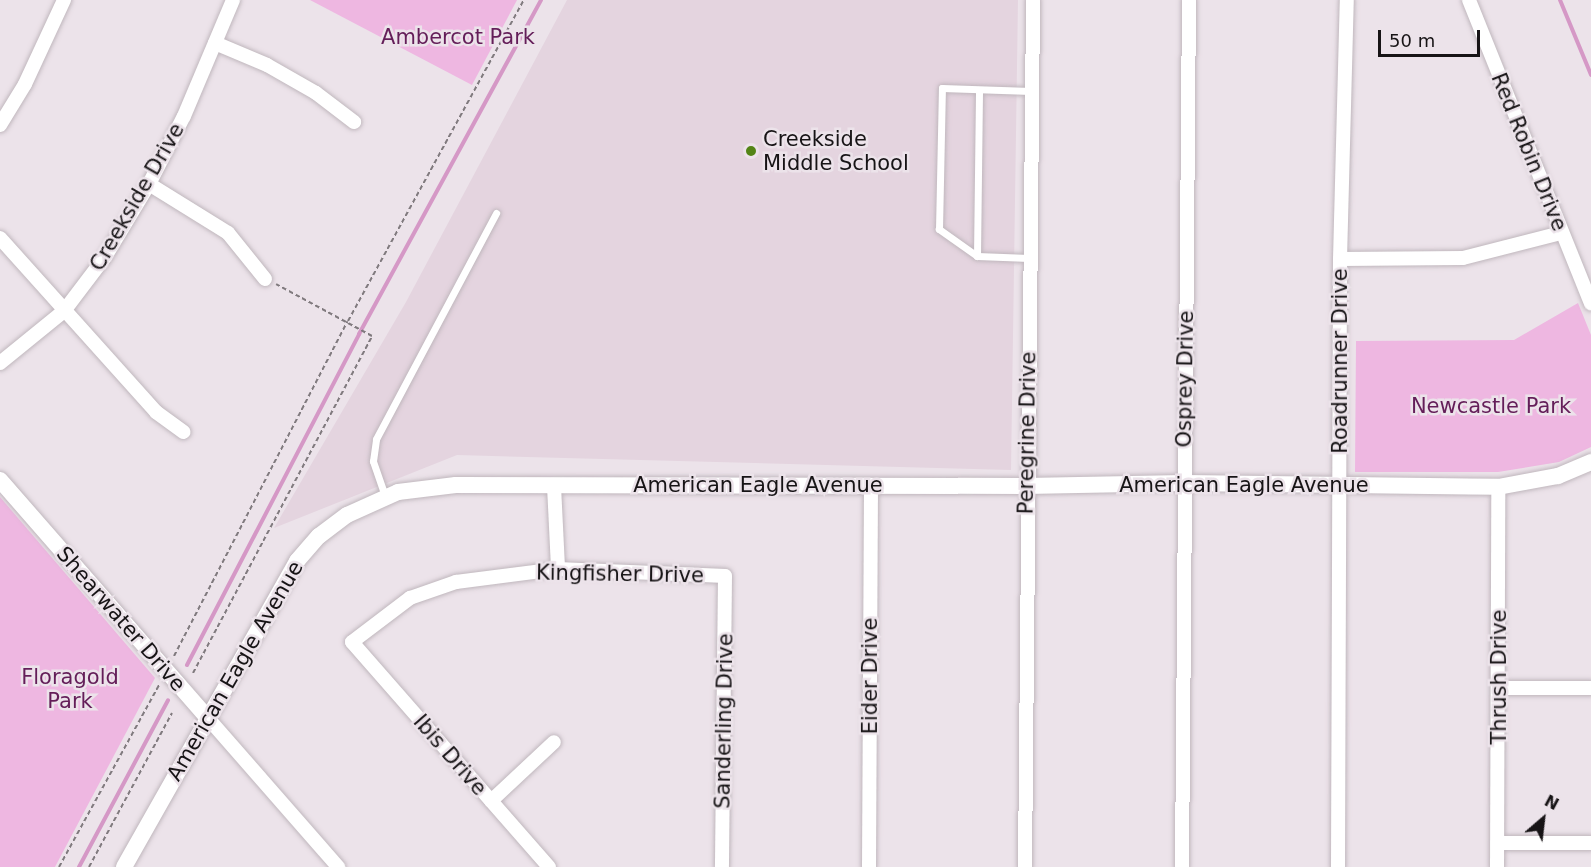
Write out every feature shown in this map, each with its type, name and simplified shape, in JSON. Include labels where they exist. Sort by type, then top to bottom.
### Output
[{"type":"street","points":[[0,125],[25,84],[64,0]]},
{"type":"street","name":"Creekside Drive","points":[[0,363],[64,311],[105,256],[149,184],[233,0]]},
{"type":"street","name":"Peregrine Drive","points":[[1024,867],[1026,486],[1033,0]]},
{"type":"street","name":"Osprey Drive","points":[[1182,867],[1189,0]]},
{"type":"street","name":"Roadrunner Drive","points":[[1338,867],[1340,259],[1347,0]]},
{"type":"street","name":"Red Robin Drive","points":[[1468,0],[1591,303]]},
{"type":"street","points":[[215,43],[267,65],[315,93],[354,122]]},
{"type":"street","points":[[149,184],[228,233],[265,279]]},
{"type":"street","points":[[1340,259],[1463,258],[1561,233]]},
{"type":"street","points":[[0,238],[156,412],[184,432]]},
{"type":"street","name":"American Eagle Avenue","points":[[124,867],[206,717],[297,561],[332,525],[385,496],[437,485],[1026,486],[1184,483],[1498,487],[1558,476],[1591,462]]},
{"type":"street","name":"Shearwater Drive","points":[[0,480],[338,867]]},
{"type":"street","name":"Eider Drive","points":[[869,867],[872,485]]},
{"type":"street","points":[[554,486],[558,569]]},
{"type":"street","name":"Thrush Drive","points":[[1497,867],[1501,688],[1498,487]]},
{"type":"street","name":"Kingfisher Drive","points":[[352,642],[388,612],[431,589],[456,582],[558,569],[725,576]]},
{"type":"street","name":"Sanderling Drive","points":[[722,867],[725,576]]},
{"type":"street","name":"Ibis Drive","points":[[352,642],[549,867]]},
{"type":"street","points":[[1501,688],[1591,688]]},
{"type":"street","points":[[491,801],[554,742]]},
{"type":"street","points":[[1498,843],[1591,843]]},
{"type":"lane","points":[[1029,258],[977,256],[939,229],[942,88],[1032,91]]},
{"type":"lane","points":[[977,256],[979,90]]},
{"type":"lane","points":[[385,496],[373,461],[376,440],[496,213]]},
{"type":"path","points":[[59,867],[166,671],[348,321],[524,0]]},
{"type":"path","points":[[194,673],[372,336],[348,321],[265,279]]},
{"type":"path","points":[[89,867],[172,713]]},
{"type":"shaded area","name":"Creekside Middle School","points":[[567,0],[1018,0],[1011,470],[457,455],[274,528],[406,302]]},
{"type":"green space","name":"Ambercot Park","points":[[310,0],[517,0],[472,85]]},
{"type":"green space","name":"Newcastle Park","points":[[1578,303],[1591,335],[1591,447],[1559,462],[1498,472],[1355,472],[1356,341],[1514,340]]},
{"type":"green space","name":"Floragold Park","points":[[0,497],[155,678],[55,867],[0,867]]},
{"type":"waterway","points":[[187,665],[359,334],[541,0]]},
{"type":"waterway","points":[[1560,0],[1591,75]]},
{"type":"waterway","points":[[79,867],[168,700]]},
{"type":"place","name":"Creekside Middle School","points":[[751,151]]}]
